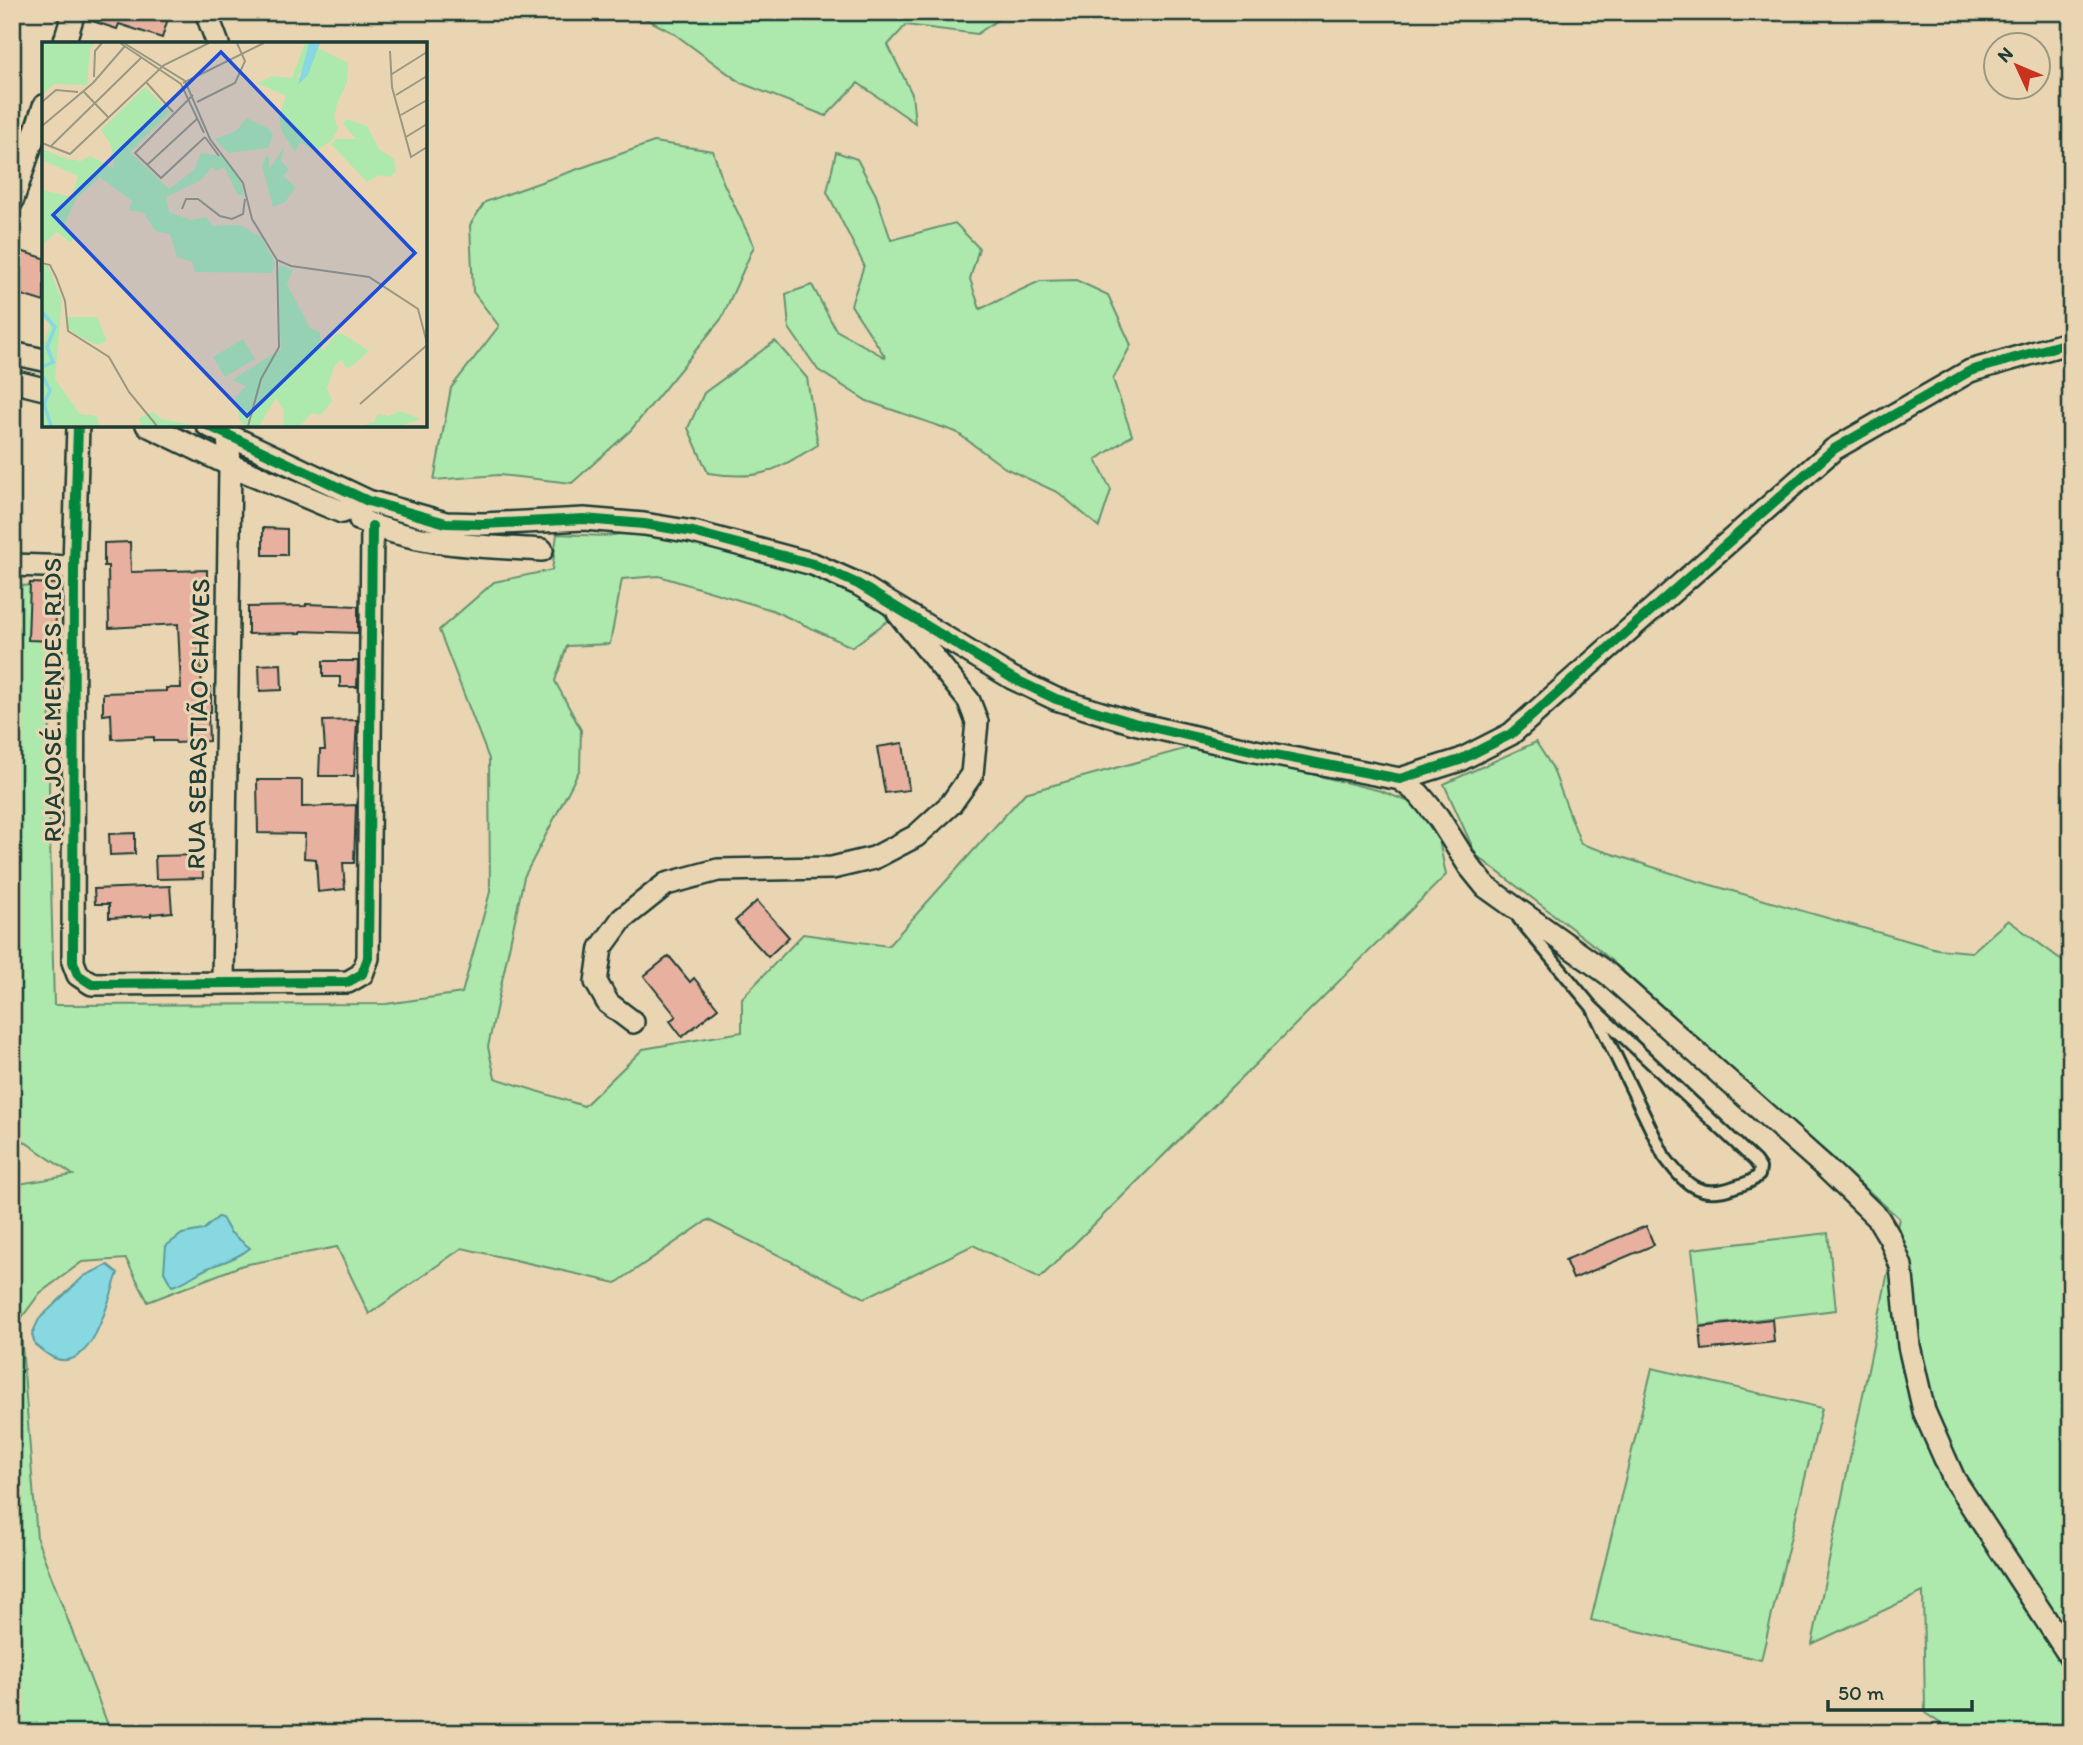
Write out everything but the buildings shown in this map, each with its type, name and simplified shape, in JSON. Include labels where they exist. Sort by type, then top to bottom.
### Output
[{"type":"street","points":[[65,42],[74,12]]},
{"type":"street","points":[[206,12],[217,42]]},
{"type":"street","points":[[12,202],[42,112]]},
{"type":"street","points":[[1400,779],[1460,760],[1511,734],[1834,449],[1970,371],[2071,342]]},
{"type":"street","points":[[12,352],[42,360]]},
{"type":"street","points":[[12,381],[42,388]]},
{"type":"street","name":"RUA JOSÉ MENDES RIOS","points":[[78,427],[74,567],[73,962],[78,975],[92,984],[223,983]]},
{"type":"street","points":[[151,427],[230,465],[373,526],[419,540],[542,550]]},
{"type":"street","points":[[211,427],[368,501],[446,523],[584,519],[644,524],[693,532],[813,564],[858,584],[1012,678],[1056,699],[1134,723],[1255,751],[1400,779],[1419,794],[1438,817],[1469,866],[1486,887],[1608,974],[1825,1167],[1878,1218],[1890,1238],[1901,1266],[1909,1346],[1924,1410],[1954,1479],[2071,1658]]},
{"type":"street","name":"RUA SEBASTIÃO CHAVES","points":[[223,983],[230,465],[228,435]]},
{"type":"street","points":[[342,512],[368,501]]},
{"type":"street","points":[[223,983],[348,982],[362,974],[368,958],[373,526]]},
{"type":"street","points":[[12,565],[74,567]]},
{"type":"street","points":[[634,1022],[608,1003],[596,982],[601,947],[622,919],[666,884],[718,870],[832,868],[874,858],[916,836],[951,804],[972,774],[977,722],[969,701],[890,604]]},
{"type":"lane","points":[[1504,901],[1592,1007],[1755,1161],[1760,1168],[1759,1175],[1753,1181],[1721,1192],[1705,1191],[1694,1188],[1678,1175],[1664,1156],[1592,1007]]},
{"type":"green space","points":[[640,12],[1009,12],[977,34],[906,25],[888,45],[912,94],[915,123],[858,83],[826,116],[741,83],[672,32],[642,17]]},
{"type":"green space","points":[[654,142],[713,151],[723,182],[754,246],[722,318],[631,430],[572,483],[499,475],[434,480],[451,388],[499,326],[473,292],[470,225],[485,202]]},
{"type":"green space","points":[[836,152],[857,159],[876,195],[891,240],[955,223],[979,248],[970,279],[980,309],[1040,281],[1076,280],[1108,295],[1131,345],[1113,379],[1132,435],[1096,460],[1111,490],[1099,527],[1059,493],[1005,468],[956,432],[867,401],[818,370],[789,328],[786,294],[812,285],[836,330],[886,358],[851,305],[864,265],[827,192]]},
{"type":"green space","points":[[775,341],[807,378],[818,445],[767,472],[742,476],[708,473],[688,428],[704,393]]},
{"type":"green space","points":[[650,530],[796,564],[862,589],[889,620],[852,647],[772,610],[659,576],[622,579],[610,644],[567,646],[555,681],[581,730],[580,769],[524,877],[488,1047],[495,1078],[584,1106],[643,1049],[742,1032],[742,998],[803,934],[888,946],[1025,793],[1195,746],[1381,791],[1412,803],[1426,818],[1439,840],[1446,875],[1040,1278],[973,1245],[865,1298],[708,1220],[616,1283],[462,1248],[369,1314],[337,1247],[243,1265],[148,1302],[126,1259],[82,1262],[40,1293],[20,1320],[37,1539],[111,1733],[12,1733],[12,1185],[73,1175],[12,1133],[12,586],[51,585],[49,799],[54,1005],[386,1004],[462,993],[490,892],[489,759],[439,630],[494,582],[552,570],[557,534],[606,536]]},
{"type":"green space","points":[[1536,742],[1552,767],[1581,844],[1690,879],[1937,949],[1972,952],[2008,920],[2071,967],[2071,1733],[1955,1733],[1925,1713],[1923,1592],[1812,1644],[1899,1218],[1596,947],[1476,855],[1444,784]]},
{"type":"green space","points":[[1828,1233],[1836,1310],[1700,1326],[1692,1249]]},
{"type":"green space","points":[[1652,1368],[1822,1408],[1761,1660],[1591,1620]]},
{"type":"water","points":[[218,1217],[222,1218],[230,1232],[250,1248],[235,1258],[172,1286],[164,1272],[166,1246],[182,1234],[203,1230]]},
{"type":"water","points":[[108,1265],[118,1273],[104,1315],[89,1344],[79,1355],[68,1360],[46,1354],[35,1345],[32,1334],[39,1319],[84,1276]]},
{"type":"cycle path","points":[[211,427],[368,501],[446,523],[584,519],[644,524],[693,532],[813,564],[858,584],[1012,678],[1056,699],[1134,723],[1255,751],[1400,779],[1460,760],[1511,734],[1834,449],[1970,371],[2071,342]]},
{"type":"cycle path","points":[[78,427],[74,567],[73,962],[78,975],[92,984],[348,982],[362,974],[368,958],[372,526]]}]
